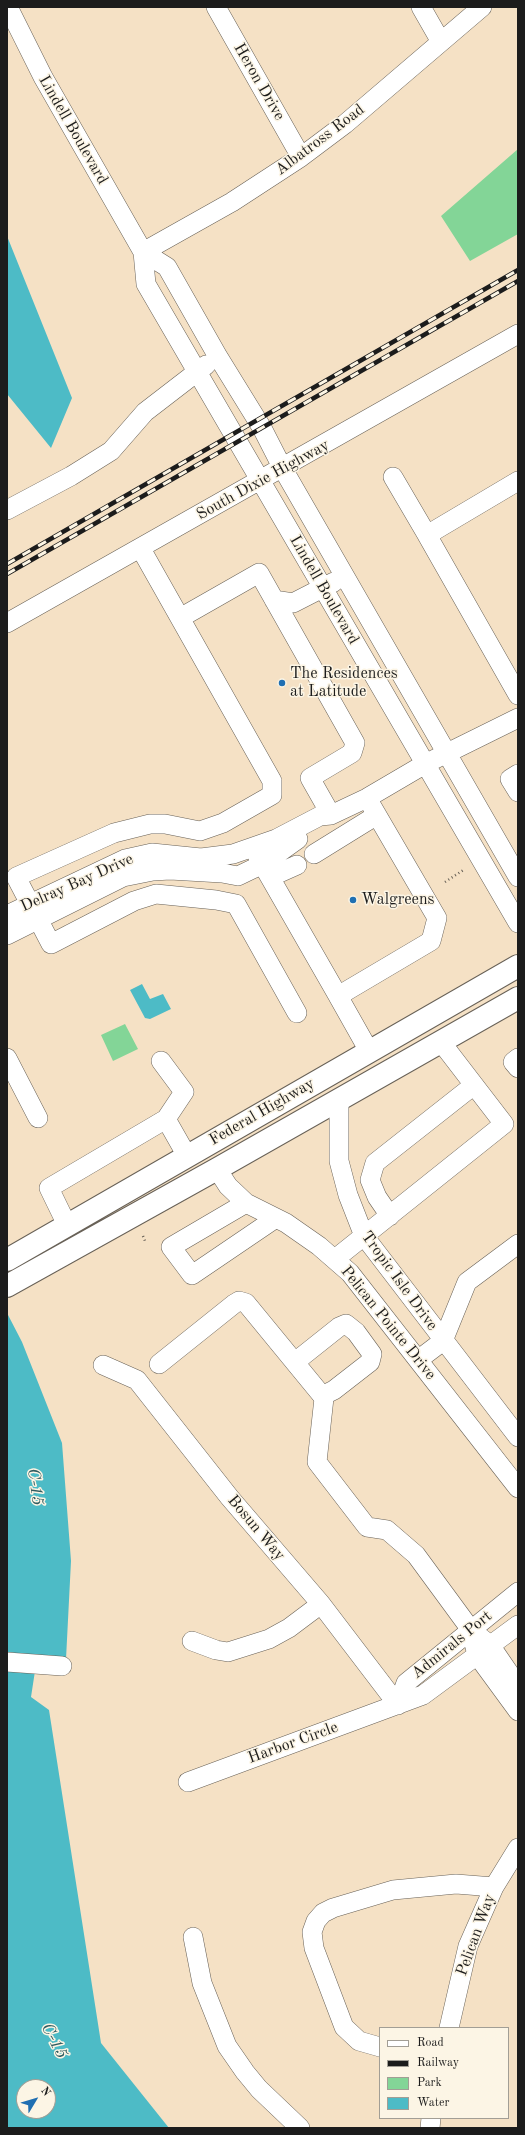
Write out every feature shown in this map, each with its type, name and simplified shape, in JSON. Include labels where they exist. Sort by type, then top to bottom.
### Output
[{"type":"main road","name":"Federal Highway","points":[[7,1260],[518,966]]},
{"type":"main road","name":"Federal Highway","points":[[7,1286],[340,1100],[518,998]]},
{"type":"main road","points":[[217,1169],[219,1158],[224,1147],[242,1124]]},
{"type":"main road","points":[[164,1199],[183,1175],[187,1156]]},
{"type":"street","name":"Lindell Boulevard","points":[[8,7],[43,77],[143,252],[146,284],[518,923]]},
{"type":"street","name":"Heron Drive","points":[[216,7],[301,157]]},
{"type":"street","points":[[421,7],[441,42]]},
{"type":"street","name":"Albatross Road","points":[[143,252],[232,202],[301,157],[345,124],[482,7]]},
{"type":"street","name":"Lindell Boulevard","points":[[143,252],[167,267],[217,356],[262,428],[283,469],[448,753],[518,877]]},
{"type":"street","name":"South Dixie Highway","points":[[7,623],[283,469],[518,334]]},
{"type":"street","points":[[7,510],[81,470],[111,451],[145,412],[217,356]]},
{"type":"street","points":[[393,477],[518,695]]},
{"type":"street","points":[[427,536],[518,481]]},
{"type":"street","points":[[141,549],[272,781],[272,795],[222,823],[200,831],[165,824],[150,824],[114,833],[16,877],[51,944],[134,901],[156,894],[216,900],[236,904],[297,1013]]},
{"type":"street","points":[[180,618],[259,573],[356,743],[352,753],[310,778],[331,815]]},
{"type":"street","points":[[274,600],[293,603],[345,576]]},
{"type":"street","name":"Delray Bay Drive","points":[[7,915],[34,911],[123,877],[153,862],[233,854],[276,839],[320,816],[331,815],[367,798],[425,764],[518,718]]},
{"type":"street","points":[[518,774],[510,778],[518,792]]},
{"type":"street","points":[[338,996],[431,942],[437,918],[367,798]]},
{"type":"street","name":"Delray Bay Drive","points":[[153,862],[238,876],[266,871],[282,849],[324,824],[331,815]]},
{"type":"street","points":[[314,854],[377,815]]},
{"type":"street","points":[[150,824],[156,894]]},
{"type":"street","points":[[253,847],[369,1051]]},
{"type":"street","points":[[266,871],[297,865]]},
{"type":"street","name":"Delray Bay Drive","points":[[7,935],[34,911]]},
{"type":"street","points":[[334,1259],[504,1124],[441,1042]]},
{"type":"street","points":[[7,1058],[38,1118]]},
{"type":"street","points":[[518,1058],[513,1062],[518,1068]]},
{"type":"street","points":[[68,1225],[49,1188],[166,1119],[184,1092],[162,1061]]},
{"type":"street","points":[[390,1216],[377,1197],[370,1180],[375,1163],[474,1085]]},
{"type":"street","name":"Tropic Isle Drive","points":[[340,1100],[340,1161],[348,1195],[364,1236],[518,1437]]},
{"type":"street","points":[[166,1119],[187,1156]]},
{"type":"street","name":"Pelican Pointe Drive","points":[[217,1169],[228,1186],[246,1203],[276,1218],[334,1259],[350,1273],[518,1488]]},
{"type":"street","points":[[246,1203],[171,1247],[192,1275],[276,1218]]},
{"type":"street","points":[[418,1360],[443,1341],[467,1282],[518,1244]]},
{"type":"street","points":[[159,1364],[239,1301],[246,1303],[258,1315],[324,1398],[317,1462],[367,1527],[387,1530],[416,1555],[471,1630],[484,1650],[518,1711]]},
{"type":"street","points":[[295,1362],[339,1327],[346,1324],[356,1332],[372,1354],[370,1362],[334,1390],[322,1396]]},
{"type":"street","name":"Bosun Way","points":[[103,1365],[137,1380],[230,1498],[321,1604],[398,1705]]},
{"type":"street","name":"Admirals Port","points":[[398,1705],[406,1682],[518,1592]]},
{"type":"street","points":[[192,1641],[216,1650],[228,1652],[269,1640],[289,1628],[321,1604]]},
{"type":"street","name":"Admirals Port","points":[[398,1705],[424,1695],[518,1625]]},
{"type":"street","points":[[484,1650],[518,1686]]},
{"type":"street","points":[[7,1662],[62,1666]]},
{"type":"street","name":"Harbor Circle","points":[[188,1782],[398,1705]]},
{"type":"street","name":"Pelican Way","points":[[448,2027],[468,1946],[494,1887],[518,1848]]},
{"type":"street","points":[[379,2047],[359,2041],[344,2027],[314,1948],[312,1932],[316,1921],[323,1913],[333,1908],[393,1890],[456,1884],[494,1887]]},
{"type":"street","points":[[192,1937],[202,1983],[227,2046],[259,2089],[300,2128]]},
{"type":"path","points":[[444,882],[465,869]]},
{"type":"path","points":[[143,1236],[145,1241]]},
{"type":"green space","points":[[518,149],[518,234],[470,261],[441,216]]},
{"type":"green space","points":[[125,1024],[138,1049],[113,1061],[101,1035]]},
{"type":"water","points":[[7,236],[72,398],[51,448],[7,394]]},
{"type":"water","points":[[142,984],[150,999],[163,994],[171,1009],[150,1019],[145,1018],[130,990]]},
{"type":"water","name":"C-15","points":[[7,1313],[22,1342],[62,1443],[71,1561],[66,1659],[7,1652]]},
{"type":"water","name":"C-15","points":[[7,1655],[37,1658],[31,1697],[49,1710],[101,2043],[169,2128],[7,2128]]},
{"type":"railway","points":[[7,564],[518,270]]},
{"type":"railway","points":[[7,574],[518,281]]},
{"type":"place","name":"The Residences at Latitude","points":[[282,683]]},
{"type":"place","name":"Walgreens","points":[[353,900]]}]
